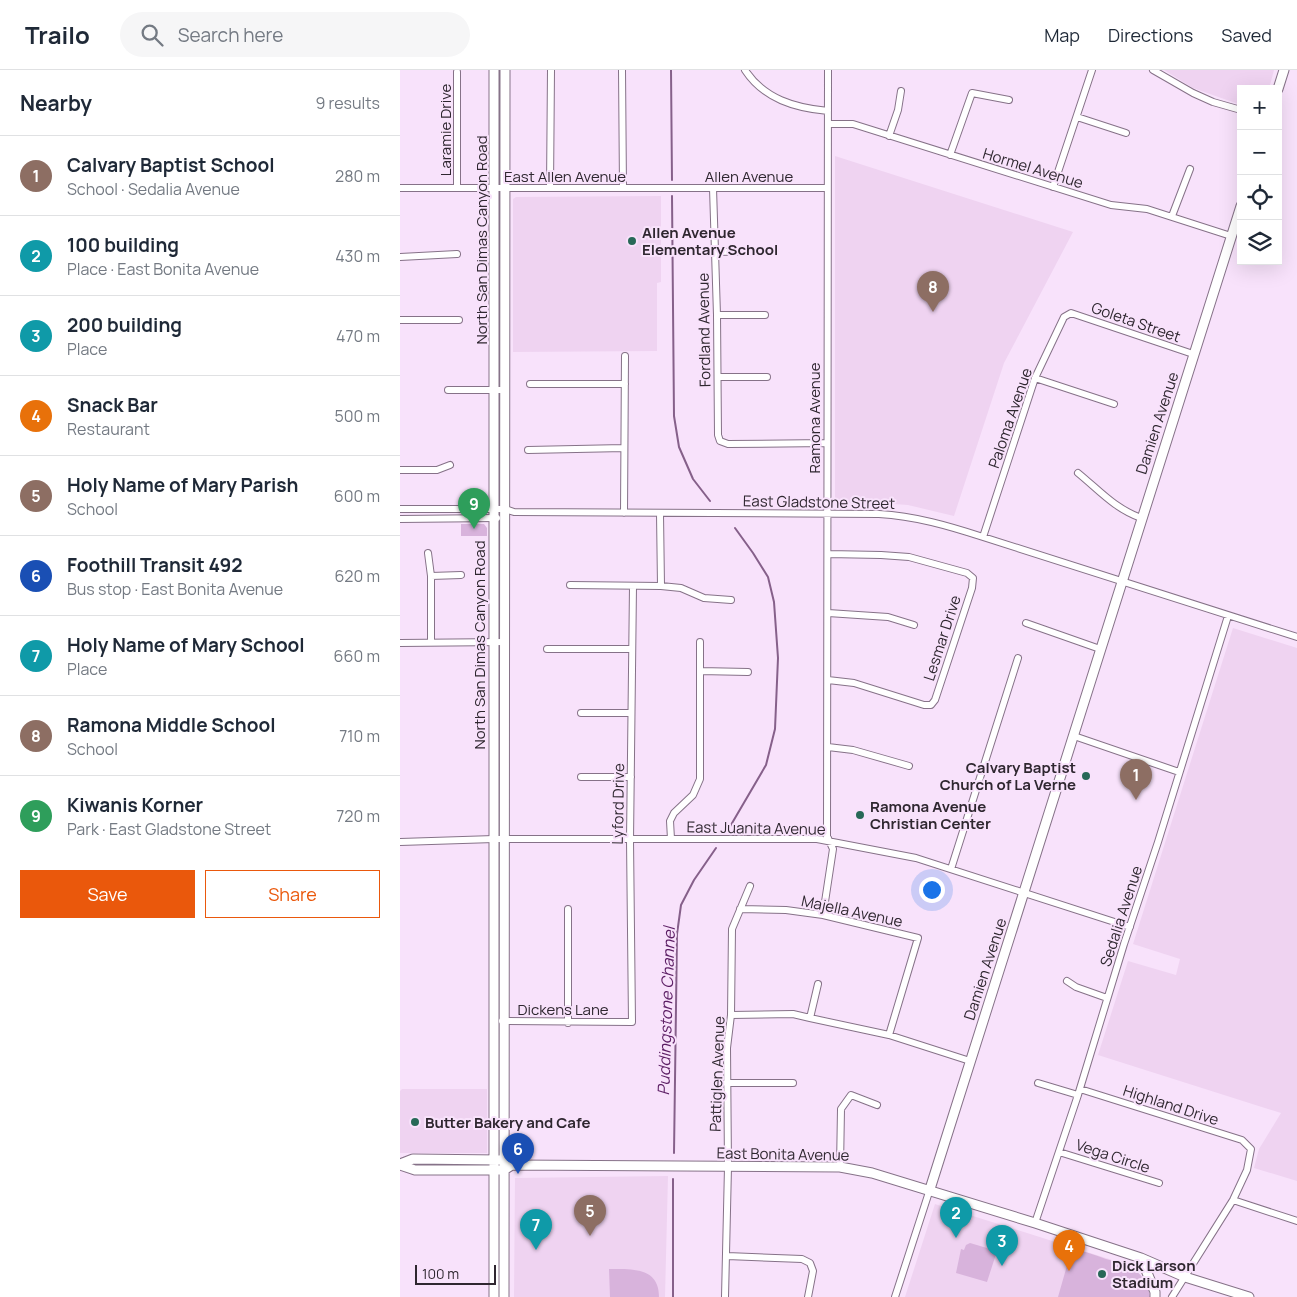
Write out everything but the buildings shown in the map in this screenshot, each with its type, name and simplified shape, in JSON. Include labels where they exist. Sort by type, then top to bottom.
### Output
[{"type":"main road","name":"North San Dimas Canyon Road","points":[[494,70],[500,188]]},
{"type":"main road","name":"North San Dimas Canyon Road","points":[[494,1297],[494,513],[499,390],[500,188],[505,70]]},
{"type":"main road","points":[[1279,85],[1284,70]]},
{"type":"main road","name":"Damien Avenue","points":[[930,1189],[1237,218]]},
{"type":"main road","name":"North San Dimas Canyon Road","points":[[499,390],[505,513],[504,1159]]},
{"type":"main road","name":"East Bonita Avenue","points":[[400,1164],[413,1159],[504,1159]]},
{"type":"main road","points":[[504,1159],[508,1168],[504,1297]]},
{"type":"main road","name":"East Bonita Avenue","points":[[400,1164],[415,1170],[840,1167],[872,1172],[1141,1258],[1185,1277],[1249,1297]]},
{"type":"main road","points":[[1141,1258],[1155,1292],[1155,1297]]},
{"type":"street","points":[[550,188],[551,70]]},
{"type":"street","points":[[622,70],[623,188]]},
{"type":"street","points":[[745,70],[753,82],[768,94],[789,104],[828,111]]},
{"type":"street","name":"Ramona Avenue","points":[[823,915],[833,849],[828,836],[828,70]]},
{"type":"street","points":[[1053,187],[1092,70]]},
{"type":"street","points":[[1153,70],[1193,93],[1213,102],[1237,109]]},
{"type":"street","name":"Laramie Drive","points":[[457,188],[458,72]]},
{"type":"street","points":[[889,136],[898,110],[901,91]]},
{"type":"street","points":[[950,155],[972,93],[1009,100]]},
{"type":"street","points":[[1076,117],[1126,133]]},
{"type":"street","name":"Hormel Avenue","points":[[828,124],[853,124],[1111,205],[1147,209],[1231,236]]},
{"type":"street","points":[[1172,216],[1190,169]]},
{"type":"street","name":"East Allen Avenue","points":[[400,188],[670,188]]},
{"type":"street","name":"Allen Avenue","points":[[670,188],[827,188]]},
{"type":"street","name":"Fordland Avenue","points":[[713,188],[718,435],[720,441],[728,444],[827,443]]},
{"type":"street","points":[[715,252],[764,251]]},
{"type":"street","points":[[400,257],[457,254]]},
{"type":"street","name":"Goleta Street","points":[[1071,313],[1193,354]]},
{"type":"street","name":"Paloma Avenue","points":[[983,537],[1035,378],[1064,317],[1071,313]]},
{"type":"street","points":[[717,315],[765,315]]},
{"type":"street","points":[[400,320],[459,320]]},
{"type":"street","points":[[624,356],[624,514]]},
{"type":"street","points":[[718,377],[766,377]]},
{"type":"street","points":[[1035,378],[1114,404]]},
{"type":"street","points":[[530,384],[624,384]]},
{"type":"street","points":[[448,390],[499,390]]},
{"type":"street","points":[[528,450],[624,448]]},
{"type":"street","points":[[400,470],[437,470],[450,465]]},
{"type":"street","points":[[1078,473],[1115,505],[1141,518]]},
{"type":"street","name":"East Gladstone Street","points":[[400,509],[494,513],[879,514],[912,517],[932,521],[1297,637]]},
{"type":"street","name":"East Gladstone Street","points":[[400,518],[494,513]]},
{"type":"street","points":[[660,514],[662,586]]},
{"type":"street","points":[[428,552],[431,576],[431,642]]},
{"type":"street","name":"Lesmar Drive","points":[[828,554],[881,554],[909,557],[967,573],[972,578],[972,588],[935,700],[931,705],[924,705],[854,683],[828,680]]},
{"type":"street","points":[[431,576],[461,575]]},
{"type":"street","points":[[570,585],[662,586],[681,588],[704,598],[731,600]]},
{"type":"street","name":"Lyford Drive","points":[[632,1022],[630,840],[633,586]]},
{"type":"street","points":[[828,613],[888,617],[914,625]]},
{"type":"street","name":"Sedalia Avenue","points":[[1035,1223],[1079,1092],[1228,616]]},
{"type":"street","points":[[1026,623],[1100,649]]},
{"type":"street","points":[[400,643],[505,642]]},
{"type":"street","points":[[671,839],[670,821],[674,813],[693,795],[700,779],[700,642]]},
{"type":"street","points":[[547,649],[631,649]]},
{"type":"street","points":[[951,868],[1018,658]]},
{"type":"street","points":[[700,671],[748,672]]},
{"type":"street","points":[[581,713],[631,713]]},
{"type":"street","points":[[1074,736],[1179,772]]},
{"type":"street","points":[[828,747],[853,750],[909,766]]},
{"type":"street","points":[[581,777],[631,777]]},
{"type":"street","name":"East Juanita Avenue","points":[[400,842],[494,839],[817,839],[896,854],[951,868],[1023,894],[1130,927]]},
{"type":"street","name":"Pattiglen Avenue","points":[[725,1297],[728,1167],[726,1083],[727,1048],[731,1015],[732,928],[750,886]]},
{"type":"street","points":[[568,909],[568,1023]]},
{"type":"street","name":"Majella Avenue","points":[[740,909],[786,910],[823,915],[918,938],[889,1035]]},
{"type":"street","points":[[1067,981],[1076,987],[1107,998]]},
{"type":"street","points":[[810,1018],[818,984]]},
{"type":"street","points":[[731,1015],[793,1014],[889,1035],[970,1062]]},
{"type":"street","name":"Dickens Lane","points":[[493,1021],[632,1022]]},
{"type":"street","name":"Highland Drive","points":[[1038,1082],[1079,1092],[1242,1140],[1251,1150],[1247,1170],[1234,1200]]},
{"type":"street","points":[[726,1083],[793,1083]]},
{"type":"street","points":[[840,1167],[841,1109],[852,1094],[877,1105]]},
{"type":"street","name":"Vega Circle","points":[[1059,1152],[1159,1183]]},
{"type":"street","name":"Damien Avenue","points":[[895,1297],[930,1189]]},
{"type":"street","points":[[1172,1297],[1234,1200],[1297,1221]]},
{"type":"street","points":[[727,1256],[802,1259],[810,1262],[813,1271],[808,1297]]},
{"type":"shaded area","points":[[1164,70],[1274,70],[1270,85],[1237,85],[1237,104],[1193,88]]},
{"type":"shaded area","points":[[835,156],[1073,232],[1004,363],[954,516],[908,505],[835,503]]},
{"type":"shaded area","points":[[661,196],[661,282],[657,283],[657,351],[513,352],[513,199],[516,197]]},
{"type":"shaded area","points":[[461,524],[484,524],[487,528],[487,536],[461,536]]},
{"type":"shaded area","points":[[1233,628],[1297,648],[1297,1181],[1254,1168],[1259,1149],[1281,1113],[1098,1055],[1128,961],[1176,975],[1180,959],[1133,944]]},
{"type":"shaded area","points":[[402,1089],[487,1089],[487,1153],[400,1153],[400,1091]]},
{"type":"shaded area","points":[[668,1176],[665,1297],[514,1297],[515,1178]]},
{"type":"shaded area","points":[[935,1204],[1128,1265],[1141,1275],[1148,1291],[1148,1297],[905,1297]]},
{"type":"shaded area","points":[[970,1243],[997,1251],[987,1282],[956,1273],[961,1249],[964,1250],[966,1245]]},
{"type":"shaded area","name":"Dick Larson Stadium","points":[[1072,1248],[1135,1270],[1145,1281],[1150,1297],[1058,1297]]},
{"type":"shaded area","points":[[609,1269],[635,1270],[649,1275],[658,1287],[659,1297],[610,1297]]},
{"type":"waterway","name":"Puddingstone Channel","points":[[671,70],[672,180]]},
{"type":"waterway","name":"Puddingstone Channel","points":[[672,196],[674,416],[679,447],[693,479],[710,501]]},
{"type":"waterway","name":"Puddingstone Channel","points":[[728,830],[766,765],[775,729],[778,658],[774,602],[768,577],[735,528]]},
{"type":"waterway","name":"Puddingstone Channel","points":[[674,1153],[677,934],[681,905],[694,880],[716,848]]},
{"type":"waterway","name":"Puddingstone Channel","points":[[673,1179],[673,1297]]},
{"type":"place","name":"Allen Avenue Elementary School","points":[[632,241]]},
{"type":"place","name":"Ramona Middle School","points":[[933,312]]},
{"type":"place","name":"Kiwanis Korner","points":[[474,529]]},
{"type":"place","name":"Calvary Baptist Church of La Verne","points":[[1086,776]]},
{"type":"place","name":"Calvary Baptist School","points":[[1136,800]]},
{"type":"place","name":"Ramona Avenue Christian Center","points":[[860,815]]},
{"type":"place","name":"Butter Bakery and Cafe","points":[[415,1122]]},
{"type":"place","name":"Foothill Transit 492","points":[[518,1174]]},
{"type":"place","name":"Holy Name of Mary Parish","points":[[590,1236]]},
{"type":"place","name":"100 building","points":[[956,1238]]},
{"type":"place","name":"Holy Name of Mary School","points":[[536,1250]]},
{"type":"place","name":"200 building","points":[[1002,1266]]},
{"type":"place","name":"Snack Bar","points":[[1069,1271]]},
{"type":"place","name":"Dick Larson Stadium","points":[[1102,1274]]}]
